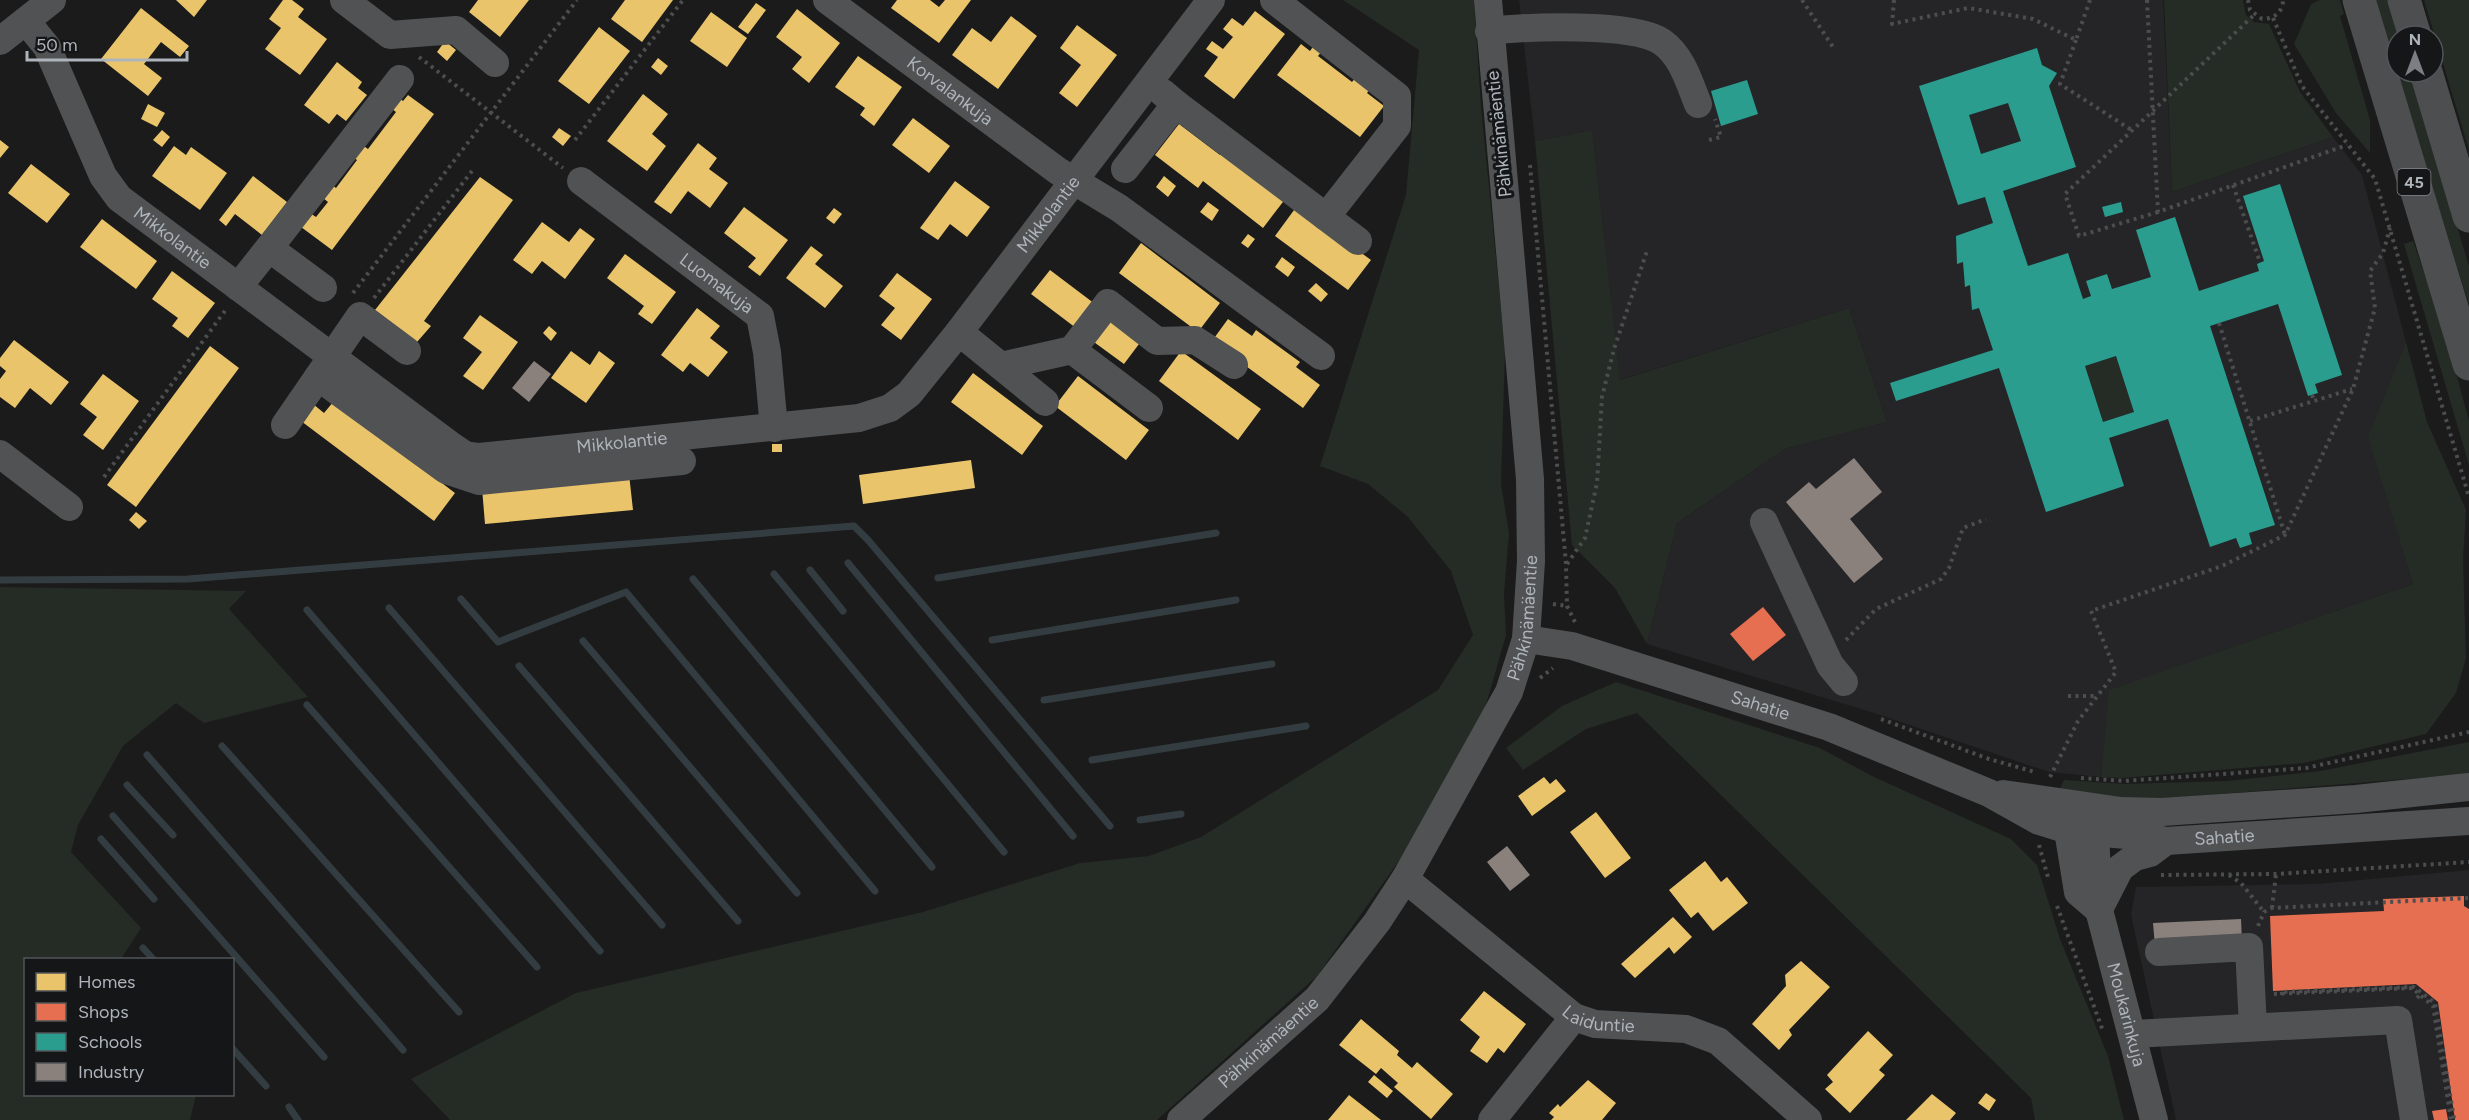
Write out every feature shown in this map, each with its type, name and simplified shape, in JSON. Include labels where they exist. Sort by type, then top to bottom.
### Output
[{"type":"main road","name":"45","points":[[2359,0],[2469,364]]},
{"type":"main road","points":[[2404,0],[2411,24]]},
{"type":"main road","name":"45","points":[[2430,84],[2469,216]]},
{"type":"street","points":[[0,41],[52,0]]},
{"type":"street","points":[[344,0],[390,35],[456,30],[495,63]]},
{"type":"street","name":"Korvalankuja","points":[[827,0],[1058,171],[1119,208],[1321,356]]},
{"type":"street","name":"Mikkolantie","points":[[26,21],[46,47],[104,176],[119,198],[240,288],[325,367],[465,455],[682,459],[774,428],[859,418],[890,408],[909,394],[959,332],[1211,0]]},
{"type":"street","points":[[1274,0],[1397,96],[1397,126],[1326,217]]},
{"type":"street","name":"Pähkinämäentie","points":[[1181,1120],[1317,999],[1377,922],[1405,879],[1509,692],[1526,639],[1531,561],[1530,479],[1488,0]]},
{"type":"street","points":[[1489,31],[1586,27],[1638,34],[1661,40],[1678,58],[1698,104]]},
{"type":"street","points":[[240,288],[400,79]]},
{"type":"street","points":[[1149,82],[1359,241]]},
{"type":"street","points":[[1125,169],[1176,104]]},
{"type":"street","name":"Luomakuja","points":[[581,182],[760,316],[767,352],[774,428]]},
{"type":"street","points":[[269,248],[323,288]]},
{"type":"street","points":[[1001,366],[1072,350],[1108,303],[1157,341],[1195,340],[1234,365]]},
{"type":"street","points":[[285,425],[354,324],[407,351]]},
{"type":"street","points":[[959,332],[1045,402]]},
{"type":"street","points":[[1072,350],[1149,408]]},
{"type":"street","points":[[0,454],[69,507]]},
{"type":"street","points":[[1764,522],[1837,674]]},
{"type":"street","name":"Sahatie","points":[[1526,639],[1572,646],[1820,723],[1989,793],[2152,812],[2222,810],[2469,787]]},
{"type":"street","name":"Sahatie","points":[[2045,799],[2082,832],[2150,837],[2166,841],[2469,821]]},
{"type":"street","name":"Moukarinkuja","points":[[2087,806],[2082,832],[2099,910],[2120,1035],[2154,1120]]},
{"type":"street","name":"Moukarinkuja","points":[[2082,832],[2058,864],[2078,892],[2099,910]]},
{"type":"street","points":[[2099,910],[2120,868],[2135,857],[2150,853],[2166,841]]},
{"type":"street","name":"Laiduntie","points":[[1405,879],[1574,1017],[1595,1024],[1686,1029],[1718,1041],[1808,1120]]},
{"type":"street","points":[[2159,952],[2249,947],[2253,1027]]},
{"type":"street","points":[[1492,1120],[1574,1017]]},
{"type":"street","points":[[2120,1035],[2398,1020],[2414,1120]]},
{"type":"path","points":[[354,324],[351,295],[576,0]]},
{"type":"path","points":[[575,140],[683,0]]},
{"type":"path","points":[[1802,0],[1833,47]]},
{"type":"path","points":[[1894,0],[1892,24],[1968,8],[2033,19],[2076,40]]},
{"type":"path","points":[[2090,0],[2060,84],[2133,131]]},
{"type":"path","points":[[2147,0],[2158,212]]},
{"type":"path","points":[[2248,0],[2254,15],[2262,19],[2273,18],[2280,12],[2283,0]]},
{"type":"path","points":[[2254,15],[2065,194],[2079,236],[2158,212],[2347,145]]},
{"type":"path","points":[[2273,18],[2302,86],[2375,179],[2469,497]]},
{"type":"path","points":[[390,35],[581,182]]},
{"type":"path","points":[[1529,156],[1566,564],[1567,606],[1576,626],[1568,658],[1542,675],[1537,685]]},
{"type":"path","points":[[354,324],[472,171]]},
{"type":"path","points":[[2234,185],[2260,262]]},
{"type":"path","points":[[2050,884],[2058,864],[2036,835],[2045,799],[2078,721],[2116,672],[2091,611],[2222,566],[2285,535],[2353,389],[2375,308],[2370,271],[2383,253],[2390,228]]},
{"type":"path","points":[[1566,564],[1584,538],[1597,483],[1602,397],[1614,348],[1647,251]]},
{"type":"path","points":[[104,477],[240,288]]},
{"type":"path","points":[[2219,323],[2285,535]]},
{"type":"path","points":[[2250,421],[2353,389]]},
{"type":"path","points":[[2312,395],[2314,401]]},
{"type":"path","points":[[1837,674],[1837,650],[1876,609],[1941,579],[1949,568],[1954,546],[1964,528],[1986,519]]},
{"type":"path","points":[[2068,696],[2097,696]]},
{"type":"path","points":[[1876,717],[1989,759],[2045,799]]},
{"type":"path","points":[[2072,777],[2124,781],[2306,768],[2469,732]]},
{"type":"path","points":[[2045,799],[2061,777]]},
{"type":"path","points":[[2120,868],[2153,875],[2276,874],[2469,862]]},
{"type":"path","points":[[2228,874],[2241,883],[2264,912]]},
{"type":"path","points":[[2276,874],[2272,908],[2469,898]]},
{"type":"path","points":[[2053,895],[2066,936],[2120,1035]]},
{"type":"path","points":[[2282,996],[2282,992],[2295,993]]},
{"type":"path","points":[[2417,998],[2422,993]]},
{"type":"path","points":[[2451,1110],[2454,1119],[2451,1120]]},
{"type":"shaded area","points":[[1343,0],[1474,0],[1481,107],[1505,349],[1501,484],[1509,533],[1504,593],[1506,635],[1484,712],[1401,858],[1317,976],[1157,1120],[450,1120],[411,1079],[576,993],[923,912],[1080,863],[1149,856],[1201,837],[1438,690],[1473,635],[1451,571],[1408,517],[1368,484],[1320,466],[1406,195],[1419,50]]},
{"type":"shaded area","points":[[1519,0],[2163,0],[2172,192],[2333,137],[2362,175],[2406,342],[2369,437],[2413,584],[2110,690],[2101,777],[2049,772],[1874,713],[1647,644],[1677,523],[1785,449],[1887,422],[1849,308],[1619,380],[1592,130],[1535,141]]},
{"type":"shaded area","points":[[2164,0],[2243,0],[2246,15],[2254,22],[2269,24],[2300,92],[2333,137],[2172,192]]},
{"type":"shaded area","points":[[2320,0],[2340,0],[2344,14],[2340,16],[2370,120],[2370,153],[2336,113],[2294,44],[2311,4]]},
{"type":"shaded area","points":[[2374,0],[2388,0],[2395,24],[2385,24],[2385,35]]},
{"type":"shaded area","points":[[2424,0],[2469,0],[2469,150],[2445,70],[2445,24],[2431,24]]},
{"type":"shaded area","points":[[2400,84],[2414,84],[2469,266],[2469,305]]},
{"type":"shaded area","points":[[1592,130],[1620,380],[1849,308],[1887,422],[1785,449],[1677,523],[1647,644],[1615,588],[1572,545],[1535,141]]},
{"type":"shaded area","points":[[2413,241],[2447,339],[2469,421],[2469,465],[2404,244]]},
{"type":"shaded area","points":[[2406,342],[2427,422],[2466,510],[2463,559],[2466,658],[2456,693],[2426,734],[2304,763],[2123,778],[2101,777],[2109,690],[2413,584],[2368,437]]},
{"type":"shaded area","points":[[2116,356],[2134,412],[2103,422],[2085,366]]},
{"type":"shaded area","points":[[0,587],[246,591],[229,609],[308,697],[204,723],[176,703],[123,746],[78,825],[71,852],[141,928],[122,958],[24,958],[24,1096],[196,1096],[190,1120],[0,1120]]},
{"type":"shaded area","points":[[1616,682],[1820,748],[1872,776],[2011,839],[2037,865],[2060,939],[2108,1056],[2124,1120],[2035,1120],[2031,1098],[1637,713],[1586,729],[1523,770],[1506,748],[1562,706]]},
{"type":"shaded area","points":[[2469,742],[2469,774],[2147,800],[2059,791],[2064,780],[2124,784],[2227,781],[2320,771]]},
{"type":"shaded area","points":[[2469,870],[2469,1120],[2176,1120],[2131,915],[2136,887],[2318,884]]},
{"type":"building: Homes","points":[[176,0],[207,0],[194,17]]},
{"type":"building: Homes","points":[[283,0],[292,0],[304,9],[298,17],[327,39],[300,75],[265,49],[281,28],[269,19]]},
{"type":"building: Homes","points":[[478,0],[529,0],[500,37],[469,12]]},
{"type":"building: Homes","points":[[625,0],[673,0],[642,42],[611,19]]},
{"type":"building: Homes","points":[[897,0],[930,0],[939,7],[945,0],[971,0],[939,43],[891,8]]},
{"type":"building: Homes","points":[[756,3],[766,10],[748,34],[738,27]]},
{"type":"building: Homes","points":[[141,8],[189,46],[180,57],[161,42],[144,64],[162,78],[148,96],[101,59]]},
{"type":"building: Homes","points":[[797,9],[840,43],[809,83],[792,69],[802,57],[776,37]]},
{"type":"building: Homes","points":[[1255,11],[1285,34],[1234,99],[1204,76],[1218,57],[1206,49],[1212,41],[1223,49],[1233,37],[1223,29],[1232,18],[1243,26]]},
{"type":"building: Homes","points":[[711,12],[747,38],[727,67],[690,41]]},
{"type":"building: Homes","points":[[1011,16],[1037,36],[998,89],[952,55],[972,28],[991,42]]},
{"type":"building: Homes","points":[[1077,25],[1117,55],[1077,107],[1059,93],[1081,65],[1060,48]]},
{"type":"building: Homes","points":[[599,27],[630,51],[589,104],[558,81]]},
{"type":"building: Homes","points":[[445,41],[456,50],[447,61],[437,52]]},
{"type":"building: Homes","points":[[1317,41],[1325,47],[1318,56],[1352,82],[1360,72],[1374,83],[1367,93],[1384,106],[1360,137],[1277,75],[1301,44],[1310,51]]},
{"type":"building: Homes","points":[[858,56],[902,87],[874,126],[860,115],[865,108],[835,87]]},
{"type":"building: Homes","points":[[658,58],[668,66],[661,75],[651,67]]},
{"type":"building: Homes","points":[[337,62],[362,82],[358,88],[367,95],[346,121],[337,114],[329,124],[304,105]]},
{"type":"building: Homes","points":[[643,94],[668,114],[652,134],[666,146],[647,171],[607,141]]},
{"type":"building: Homes","points":[[395,95],[403,101],[408,95],[434,114],[332,250],[297,224],[307,211],[316,217],[328,202],[318,194],[328,182],[336,188],[357,160],[349,154],[358,142],[368,149],[396,112],[387,105]]},
{"type":"building: Homes","points":[[148,104],[165,113],[157,127],[141,119]]},
{"type":"building: Homes","points":[[913,118],[950,146],[929,173],[892,145]]},
{"type":"building: Homes","points":[[1179,124],[1220,155],[1223,150],[1286,198],[1263,228],[1203,181],[1198,188],[1155,155]]},
{"type":"building: Homes","points":[[559,128],[571,136],[563,146],[552,137]]},
{"type":"building: Homes","points":[[162,130],[170,137],[162,147],[153,140]]},
{"type":"building: Homes","points":[[0,140],[9,147],[0,158]]},
{"type":"building: Homes","points":[[698,143],[717,158],[709,169],[728,183],[710,208],[688,191],[671,214],[654,202]]},
{"type":"building: Homes","points":[[174,146],[186,155],[191,147],[227,173],[200,210],[152,176]]},
{"type":"building: Homes","points":[[31,164],[70,194],[47,223],[8,193]]},
{"type":"building: Homes","points":[[253,176],[287,202],[262,235],[235,214],[226,226],[219,220]]},
{"type":"building: Homes","points":[[1164,176],[1176,186],[1168,197],[1156,187]]},
{"type":"building: Homes","points":[[480,177],[513,200],[424,321],[431,326],[417,342],[375,310]]},
{"type":"building: Homes","points":[[955,181],[990,207],[967,237],[950,224],[938,240],[920,228]]},
{"type":"building: Homes","points":[[1208,202],[1219,210],[1212,221],[1200,212]]},
{"type":"building: Homes","points":[[1297,206],[1371,260],[1348,290],[1275,236]]},
{"type":"building: Homes","points":[[744,207],[788,240],[760,276],[748,267],[756,258],[724,233]]},
{"type":"building: Homes","points":[[834,208],[842,214],[834,224],[826,218]]},
{"type":"building: Homes","points":[[102,219],[157,261],[136,289],[80,247]]},
{"type":"building: Homes","points":[[542,222],[569,242],[580,228],[595,239],[565,279],[542,261],[532,274],[513,260]]},
{"type":"building: Homes","points":[[1248,234],[1255,239],[1248,248],[1241,243]]},
{"type":"building: Homes","points":[[1141,243],[1220,303],[1198,332],[1119,273]]},
{"type":"building: Homes","points":[[811,246],[823,255],[815,264],[843,286],[825,308],[786,278]]},
{"type":"building: Homes","points":[[625,254],[676,292],[652,324],[638,314],[644,306],[607,278]]},
{"type":"building: Homes","points":[[1282,257],[1295,267],[1288,277],[1275,267]]},
{"type":"building: Homes","points":[[1050,270],[1095,304],[1076,328],[1031,294]]},
{"type":"building: Homes","points":[[172,271],[215,303],[188,338],[172,326],[178,318],[152,299]]},
{"type":"building: Homes","points":[[897,273],[932,299],[901,340],[881,325],[895,308],[879,296]]},
{"type":"building: Homes","points":[[1316,283],[1328,294],[1321,302],[1308,291]]},
{"type":"building: Homes","points":[[697,308],[720,326],[710,338],[728,352],[708,377],[690,363],[683,372],[661,355]]},
{"type":"building: Homes","points":[[1105,313],[1142,340],[1124,364],[1087,337]]},
{"type":"building: Homes","points":[[480,315],[518,342],[483,390],[463,376],[482,352],[463,338]]},
{"type":"building: Homes","points":[[1228,319],[1252,336],[1256,330],[1300,362],[1296,367],[1320,385],[1303,408],[1212,341]]},
{"type":"building: Homes","points":[[549,326],[557,333],[551,341],[543,333]]},
{"type":"building: Homes","points":[[14,340],[69,382],[51,405],[30,388],[15,408],[0,397],[0,379],[6,371],[0,366],[0,358]]},
{"type":"building: Homes","points":[[210,346],[239,368],[136,507],[107,485]]},
{"type":"building: Homes","points":[[571,351],[590,365],[599,351],[615,363],[586,403],[551,378]]},
{"type":"building: Homes","points":[[1181,351],[1261,409],[1238,440],[1159,381]]},
{"type":"building: Homes","points":[[973,373],[1043,426],[1022,455],[951,402]]},
{"type":"building: Homes","points":[[103,374],[139,401],[103,450],[83,435],[97,417],[80,404]]},
{"type":"building: Homes","points":[[1078,376],[1149,430],[1126,460],[1055,406]]},
{"type":"building: Homes","points":[[334,401],[455,493],[434,521],[301,421],[313,404],[324,413]]},
{"type":"building: Homes","points":[[772,444],[782,444],[782,452],[772,452]]},
{"type":"building: Homes","points":[[971,460],[975,488],[863,504],[859,475]]},
{"type":"building: Homes","points":[[629,474],[633,510],[485,524],[482,488]]},
{"type":"building: Homes","points":[[136,512],[147,521],[139,529],[129,520]]},
{"type":"building: Homes","points":[[1544,777],[1550,784],[1556,779],[1566,791],[1532,816],[1518,796]]},
{"type":"building: Homes","points":[[1596,812],[1631,858],[1605,878],[1570,832]]},
{"type":"building: Homes","points":[[1705,861],[1721,882],[1727,877],[1748,903],[1713,931],[1698,912],[1691,918],[1669,890]]},
{"type":"building: Homes","points":[[1673,917],[1692,937],[1674,954],[1669,947],[1635,978],[1621,964]]},
{"type":"building: Homes","points":[[1801,961],[1830,987],[1789,1030],[1792,1035],[1779,1050],[1752,1024],[1786,986],[1785,975]]},
{"type":"building: Homes","points":[[1484,991],[1526,1024],[1504,1053],[1498,1048],[1487,1063],[1470,1051],[1480,1037],[1460,1020]]},
{"type":"building: Homes","points":[[1361,1019],[1399,1051],[1397,1055],[1412,1068],[1417,1062],[1453,1094],[1431,1119],[1394,1087],[1398,1083],[1381,1068],[1376,1074],[1339,1045]]},
{"type":"building: Homes","points":[[1868,1031],[1893,1055],[1879,1070],[1885,1075],[1850,1113],[1825,1089],[1833,1082],[1827,1075]]},
{"type":"building: Homes","points":[[1374,1075],[1393,1091],[1387,1098],[1368,1082]]},
{"type":"building: Homes","points":[[1588,1080],[1616,1103],[1602,1120],[1551,1120],[1554,1117],[1549,1113],[1558,1104],[1560,1107]]},
{"type":"building: Homes","points":[[1986,1093],[1996,1100],[1989,1111],[1978,1103]]},
{"type":"building: Homes","points":[[1932,1094],[1956,1113],[1950,1120],[1906,1120]]},
{"type":"building: Homes","points":[[1349,1095],[1381,1120],[1328,1120]]},
{"type":"building: Shops","points":[[1763,607],[1786,635],[1753,661],[1730,634]]},
{"type":"building: Shops","points":[[2464,896],[2464,906],[2469,909],[2469,1120],[2455,1120],[2438,1002],[2416,984],[2273,991],[2270,916],[2384,911],[2383,899]]},
{"type":"building: Shops","points":[[2446,1109],[2448,1120],[2434,1120],[2432,1111]]},
{"type":"building: Schools","points":[[2037,48],[2042,65],[2057,73],[2049,86],[2076,167],[2003,191],[2028,266],[2068,253],[2083,299],[2091,296],[2086,281],[2107,274],[2112,289],[2151,277],[2136,230],[2175,217],[2199,291],[2259,271],[2257,264],[2264,261],[2243,196],[2280,184],[2342,375],[2315,384],[2318,393],[2308,396],[2278,304],[2210,326],[2275,525],[2249,533],[2252,544],[2240,548],[2236,538],[2210,547],[2168,419],[2109,438],[2124,486],[2046,512],[1999,368],[1896,401],[1890,383],[1993,350],[1979,308],[1972,310],[1970,285],[1965,287],[1963,262],[1957,264],[1956,236],[1993,223],[1985,197],[1958,205],[1919,86]],"holes":[[[2008,103],[2021,141],[1981,154],[1969,115]],[[2116,356],[2134,412],[2103,422],[2085,366]]]},
{"type":"building: Schools","points":[[1747,80],[1758,114],[1721,126],[1711,91]]},
{"type":"building: Schools","points":[[2121,202],[2123,212],[2105,217],[2102,207]]},
{"type":"building: Industry","points":[[534,361],[551,374],[529,402],[512,388]]},
{"type":"building: Industry","points":[[1854,458],[1882,492],[1850,519],[1883,559],[1854,583],[1786,502],[1809,482],[1816,489]]},
{"type":"building: Industry","points":[[1507,846],[1530,875],[1510,891],[1487,862]]},
{"type":"building: Industry","points":[[2241,919],[2242,942],[2155,946],[2153,923]]},
{"type":"waterway","points":[[0,580],[188,579],[854,526],[1110,826]]},
{"type":"waterway","points":[[938,578],[1216,533]]},
{"type":"waterway","points":[[848,563],[1073,836]]},
{"type":"waterway","points":[[810,570],[843,611]]},
{"type":"waterway","points":[[774,574],[1004,852]]},
{"type":"waterway","points":[[693,579],[932,867]]},
{"type":"waterway","points":[[461,599],[498,642],[626,592],[875,891]]},
{"type":"waterway","points":[[992,640],[1236,600]]},
{"type":"waterway","points":[[389,608],[662,925]]},
{"type":"waterway","points":[[307,610],[600,951]]},
{"type":"waterway","points":[[583,641],[797,893]]},
{"type":"waterway","points":[[1044,700],[1272,664]]},
{"type":"waterway","points":[[519,666],[738,921]]},
{"type":"waterway","points":[[307,705],[537,967]]},
{"type":"waterway","points":[[1092,760],[1306,726]]},
{"type":"waterway","points":[[222,746],[459,1012]]},
{"type":"waterway","points":[[147,755],[403,1050]]},
{"type":"waterway","points":[[127,785],[173,835]]},
{"type":"waterway","points":[[1140,820],[1181,814]]},
{"type":"waterway","points":[[113,816],[324,1057]]},
{"type":"waterway","points":[[101,839],[154,899]]},
{"type":"waterway","points":[[143,948],[152,958]]},
{"type":"waterway","points":[[234,1050],[266,1086]]},
{"type":"waterway","points":[[289,1107],[298,1120]]}]
